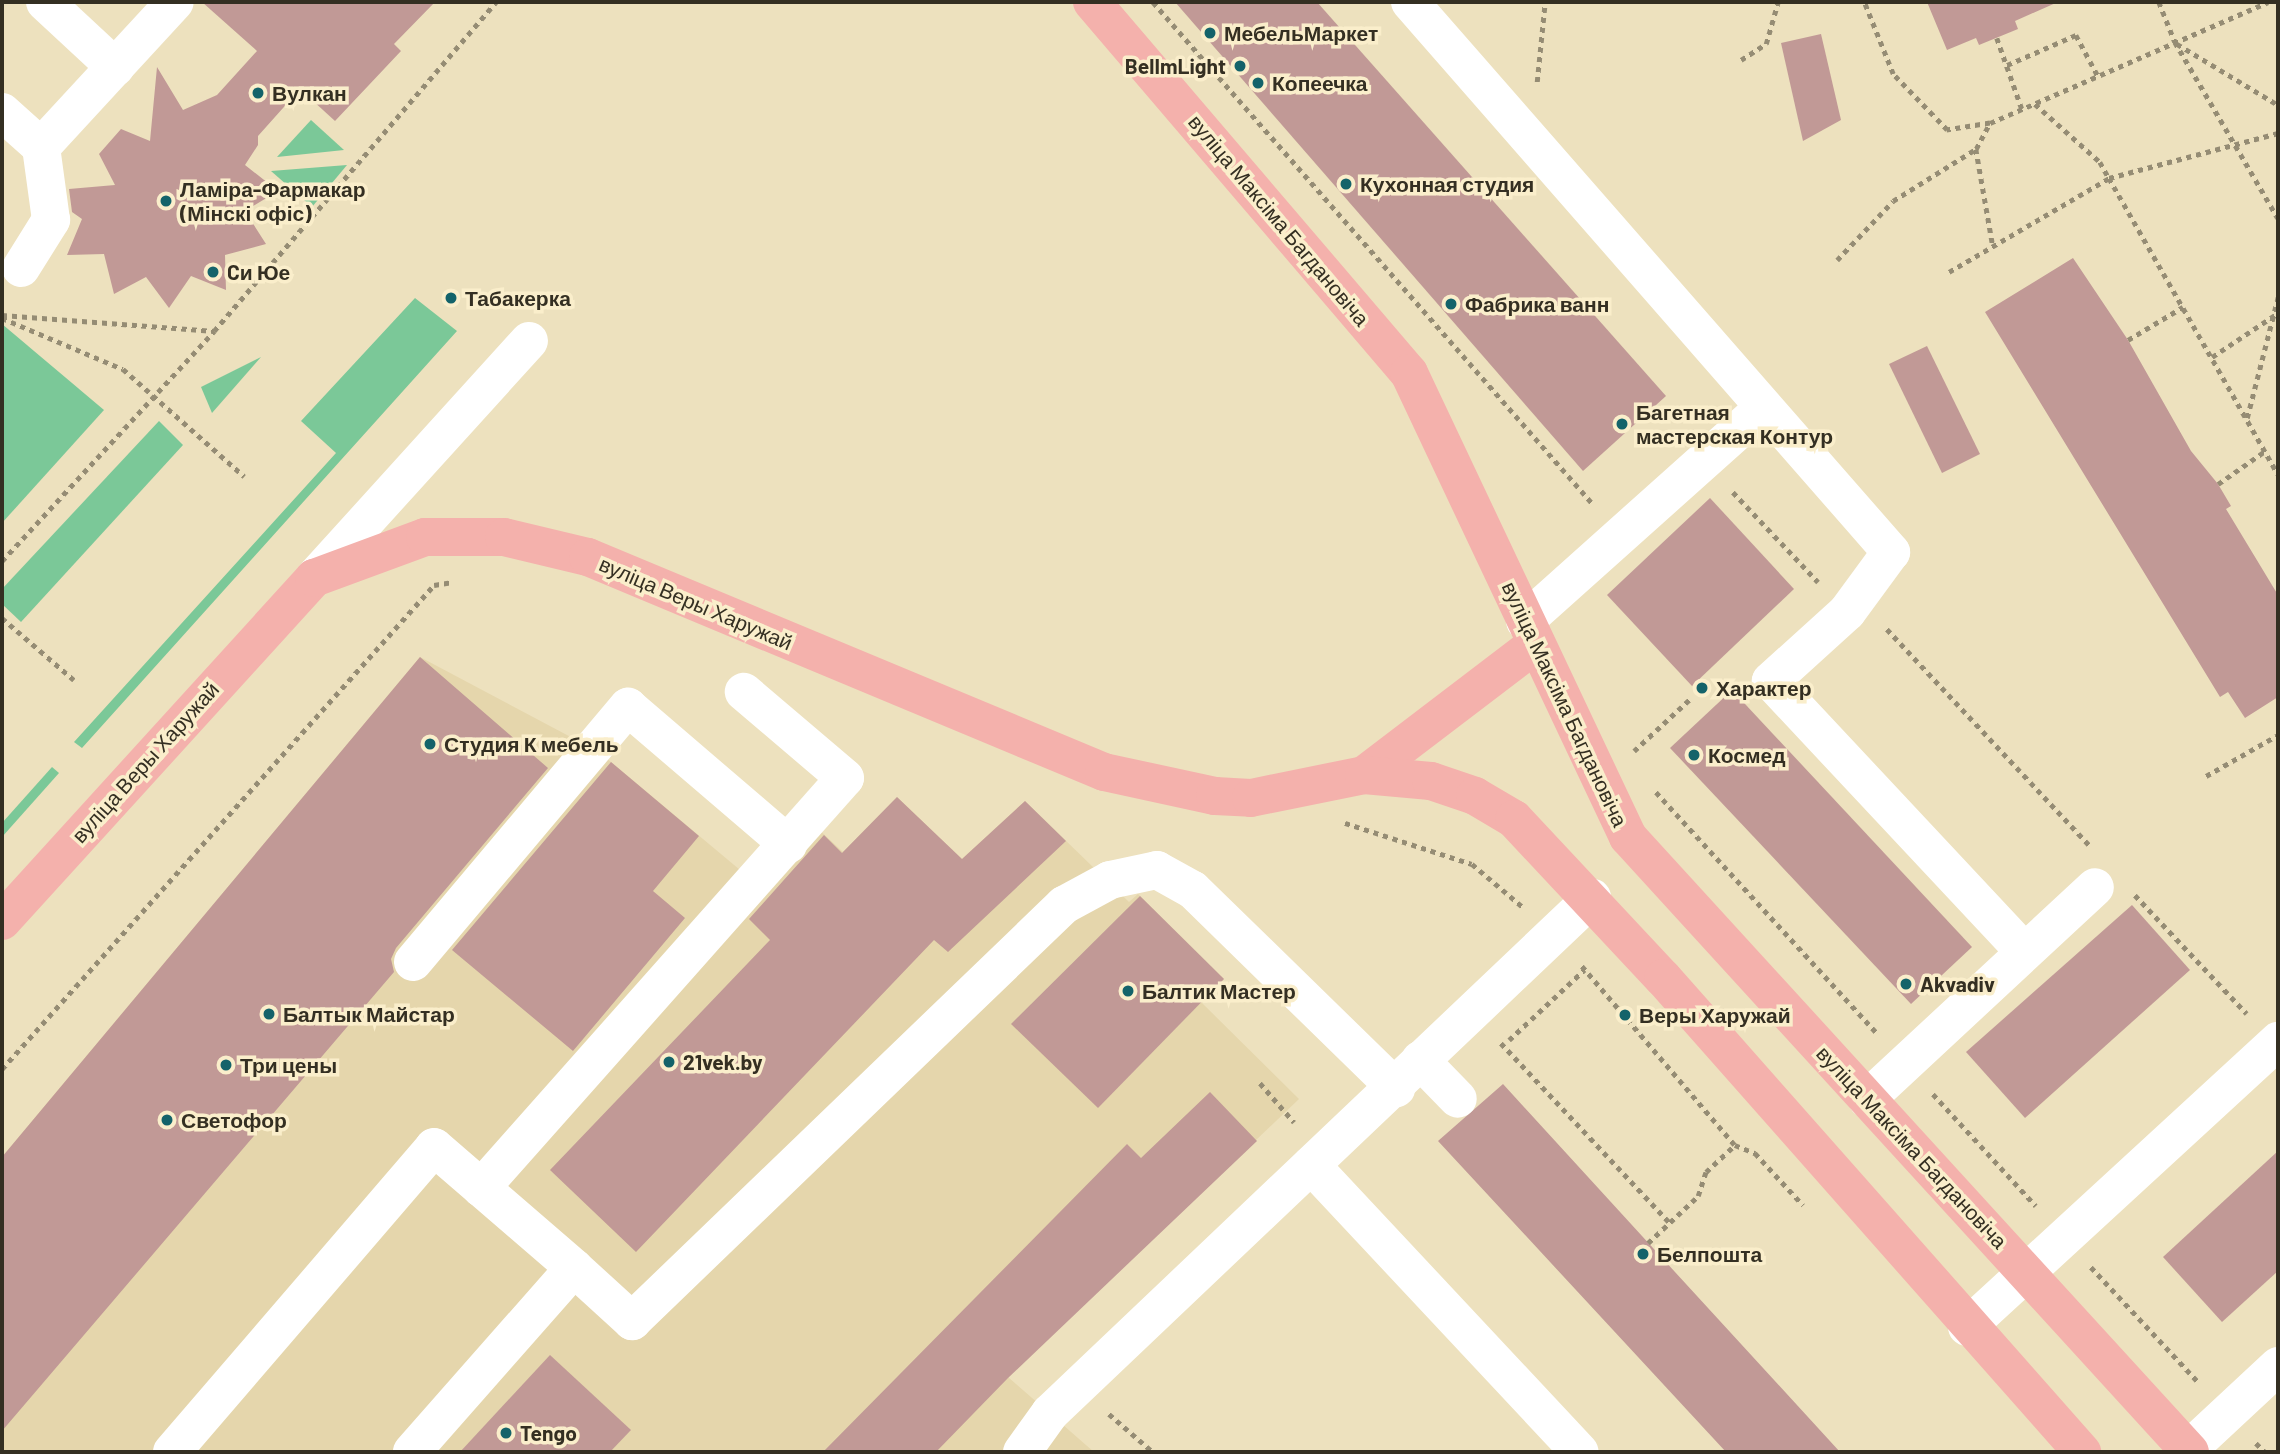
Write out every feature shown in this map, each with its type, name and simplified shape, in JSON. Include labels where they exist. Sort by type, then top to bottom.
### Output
[{"type":"main road","name":"вуліца Максіма Багдановіча","points":[[1092,2],[1409,373],[1628,837],[2189,1451]]},
{"type":"main road","name":"вуліца Веры Харужай","points":[[2,921],[314,578],[425,537],[504,537],[588,557],[1104,772],[1215,796],[1251,798],[1364,775],[1430,781],[1475,796],[1514,819],[1592,898]]},
{"type":"main road","points":[[1364,775],[1531,632]]},
{"type":"main road","points":[[1592,898],[1967,1327],[2082,1452]]},
{"type":"lane","points":[[45,2],[115,67]]},
{"type":"lane","points":[[40,147],[174,2]]},
{"type":"lane","points":[[1411,2],[1531,135],[1763,408],[1891,552],[1852,605],[1771,681],[2025,953]]},
{"type":"lane","points":[[2,112],[40,147],[51,220],[21,268]]},
{"type":"lane","points":[[314,578],[529,341]]},
{"type":"lane","points":[[1531,632],[1619,535],[1763,408]]},
{"type":"lane","points":[[481,1188],[845,778],[744,692]]},
{"type":"lane","points":[[413,962],[628,707],[788,844]]},
{"type":"lane","points":[[1867,1099],[2025,953],[2095,869]]},
{"type":"lane","points":[[172,1452],[434,1147],[632,1321],[1064,905],[1110,880],[1157,870],[1193,890],[1396,1088]]},
{"type":"lane","points":[[1021,1452],[1050,1413],[1396,1088],[1420,1060],[1592,898]]},
{"type":"lane","points":[[1967,1327],[2276,1042]]},
{"type":"lane","points":[[1420,1060],[1458,1099]]},
{"type":"lane","points":[[1317,1160],[1580,1452]]},
{"type":"lane","points":[[412,1452],[574,1268]]},
{"type":"lane","points":[[2189,1451],[2278,1366]]},
{"type":"path","points":[[2,561],[214,331],[496,2]]},
{"type":"path","points":[[1153,2],[1619,535]]},
{"type":"path","points":[[1531,135],[1545,2]]},
{"type":"path","points":[[1741,60],[1766,44],[1778,2]]},
{"type":"path","points":[[1864,2],[1893,74],[1947,130],[1990,123],[2268,2]]},
{"type":"path","points":[[2159,2],[2175,43],[2278,218]]},
{"type":"path","points":[[2007,65],[2076,36],[2098,76]]},
{"type":"path","points":[[1997,38],[2022,109]]},
{"type":"path","points":[[2175,43],[2278,105]]},
{"type":"path","points":[[2035,104],[2100,162],[2278,474]]},
{"type":"path","points":[[1836,260],[1893,201],[1976,149],[1990,123]]},
{"type":"path","points":[[1949,272],[2109,178],[2235,148],[2278,133]]},
{"type":"path","points":[[1976,149],[1993,246]]},
{"type":"path","points":[[2247,418],[2276,314],[2278,297]]},
{"type":"path","points":[[2128,340],[2183,307]]},
{"type":"path","points":[[2212,358],[2276,314]]},
{"type":"path","points":[[2,316],[214,331]]},
{"type":"path","points":[[2,316],[123,369],[244,476]]},
{"type":"path","points":[[2218,484],[2265,451]]},
{"type":"path","points":[[1702,462],[1852,605],[2095,869]]},
{"type":"path","points":[[2,618],[74,680]]},
{"type":"path","points":[[1626,759],[1691,698]]},
{"type":"path","points":[[2206,776],[2278,735]]},
{"type":"path","points":[[1654,789],[2265,1452]]},
{"type":"path","points":[[2133,892],[2276,1042]]},
{"type":"path","points":[[1584,970],[1503,1045],[1670,1223]]},
{"type":"path","points":[[1260,1083],[1317,1160]]},
{"type":"path","points":[[1648,1243],[1698,1196],[1706,1172],[1735,1145]]},
{"type":"path","points":[[1078,1387],[1153,1452]]},
{"type":"shaded area","points":[[420,657],[599,752],[758,885],[815,826],[843,852],[897,797],[962,859],[1025,801],[1129,902],[1138,894],[1224,979],[1202,1003],[1299,1099],[1008,1377],[1094,1452],[2,1452],[2,1157]]},
{"type":"green space","points":[[311,120],[344,150],[277,157]]},
{"type":"green space","points":[[347,165],[312,207],[271,171]]},
{"type":"green space","points":[[415,298],[457,331],[82,748],[74,742],[336,453],[301,421]]},
{"type":"green space","points":[[2,324],[104,410],[2,523]]},
{"type":"green space","points":[[261,357],[212,413],[201,387]]},
{"type":"green space","points":[[159,421],[183,445],[21,622],[2,604],[2,589]]},
{"type":"green space","points":[[52,767],[59,773],[2,837],[2,823]]},
{"type":"building","points":[[202,2],[435,2],[394,44],[401,51],[335,121],[300,89],[258,136],[258,145],[245,165],[278,191],[245,211],[266,244],[225,255],[226,290],[191,276],[169,308],[146,277],[114,294],[104,254],[67,255],[82,219],[72,212],[69,189],[115,185],[99,154],[121,129],[150,141],[157,67],[183,110],[217,95],[257,51]]},
{"type":"building","points":[[1175,2],[1317,2],[1666,396],[1583,471]]},
{"type":"building","points":[[1927,2],[2058,2],[2015,21],[2018,29],[1979,45],[1976,38],[1947,50]]},
{"type":"building","points":[[1821,34],[1841,120],[1803,141],[1781,43]]},
{"type":"building","points":[[2073,258],[2128,340],[2191,451],[2218,484],[2231,506],[2226,509],[2278,595],[2278,697],[2245,718],[2228,692],[2220,697],[1985,312]]},
{"type":"building","points":[[1927,346],[1980,454],[1942,473],[1889,364]]},
{"type":"building","points":[[1710,498],[1794,589],[1692,686],[1607,595]]},
{"type":"building","points":[[420,657],[548,768],[396,948],[391,959],[394,972],[2,1431],[2,1157]]},
{"type":"building","points":[[1732,690],[1972,947],[1911,1004],[1670,748]]},
{"type":"building","points":[[611,762],[699,836],[653,891],[685,918],[573,1051],[452,950]]},
{"type":"building","points":[[897,797],[962,859],[1025,801],[1066,841],[948,952],[934,940],[636,1252],[550,1170],[770,940],[749,919],[824,835],[842,853]]},
{"type":"building","name":"Балтик Мастер","points":[[1140,896],[1224,979],[1098,1108],[1011,1024]]},
{"type":"building","points":[[2132,905],[2190,970],[2025,1118],[1966,1052]]},
{"type":"building","points":[[1503,1084],[1840,1452],[1726,1452],[1438,1141]]},
{"type":"building","points":[[1210,1092],[1257,1141],[1008,1378],[936,1452],[823,1452],[1127,1144],[1141,1158]]},
{"type":"building","points":[[2278,1151],[2278,1271],[2222,1322],[2163,1257]]},
{"type":"building","points":[[550,1355],[631,1430],[610,1452],[460,1452]]},
{"type":"place","name":"МебельМаркет","points":[[1210,33]]},
{"type":"place","name":"BelImLight","points":[[1240,66]]},
{"type":"place","name":"Копеечка","points":[[1258,83]]},
{"type":"place","name":"Вулкан","points":[[258,93]]},
{"type":"place","name":"Кухонная студия","points":[[1346,184]]},
{"type":"place","name":"Ламіра-Фармакар (Мінскі офіс)","points":[[166,201]]},
{"type":"place","name":"Cи Юе","points":[[213,272]]},
{"type":"place","name":"Табакерка","points":[[451,298]]},
{"type":"place","name":"Фабрика ванн","points":[[1451,304]]},
{"type":"place","name":"Багетная мастерская Контур","points":[[1622,424]]},
{"type":"place","name":"Характер","points":[[1702,688]]},
{"type":"place","name":"Студия К мебель","points":[[430,744]]},
{"type":"place","name":"Космед","points":[[1694,755]]},
{"type":"place","name":"Akvadiv","points":[[1906,984]]},
{"type":"place","name":"Балтик Мастер","points":[[1128,991]]},
{"type":"place","name":"Балтык Майстар","points":[[269,1014]]},
{"type":"place","name":"Веры Харужай","points":[[1625,1015]]},
{"type":"place","name":"21vek.by","points":[[669,1062]]},
{"type":"place","name":"Три цены","points":[[226,1065]]},
{"type":"place","name":"Светофор","points":[[167,1120]]},
{"type":"place","name":"Белпошта","points":[[1643,1254]]},
{"type":"place","name":"Tengo","points":[[506,1433]]}]
